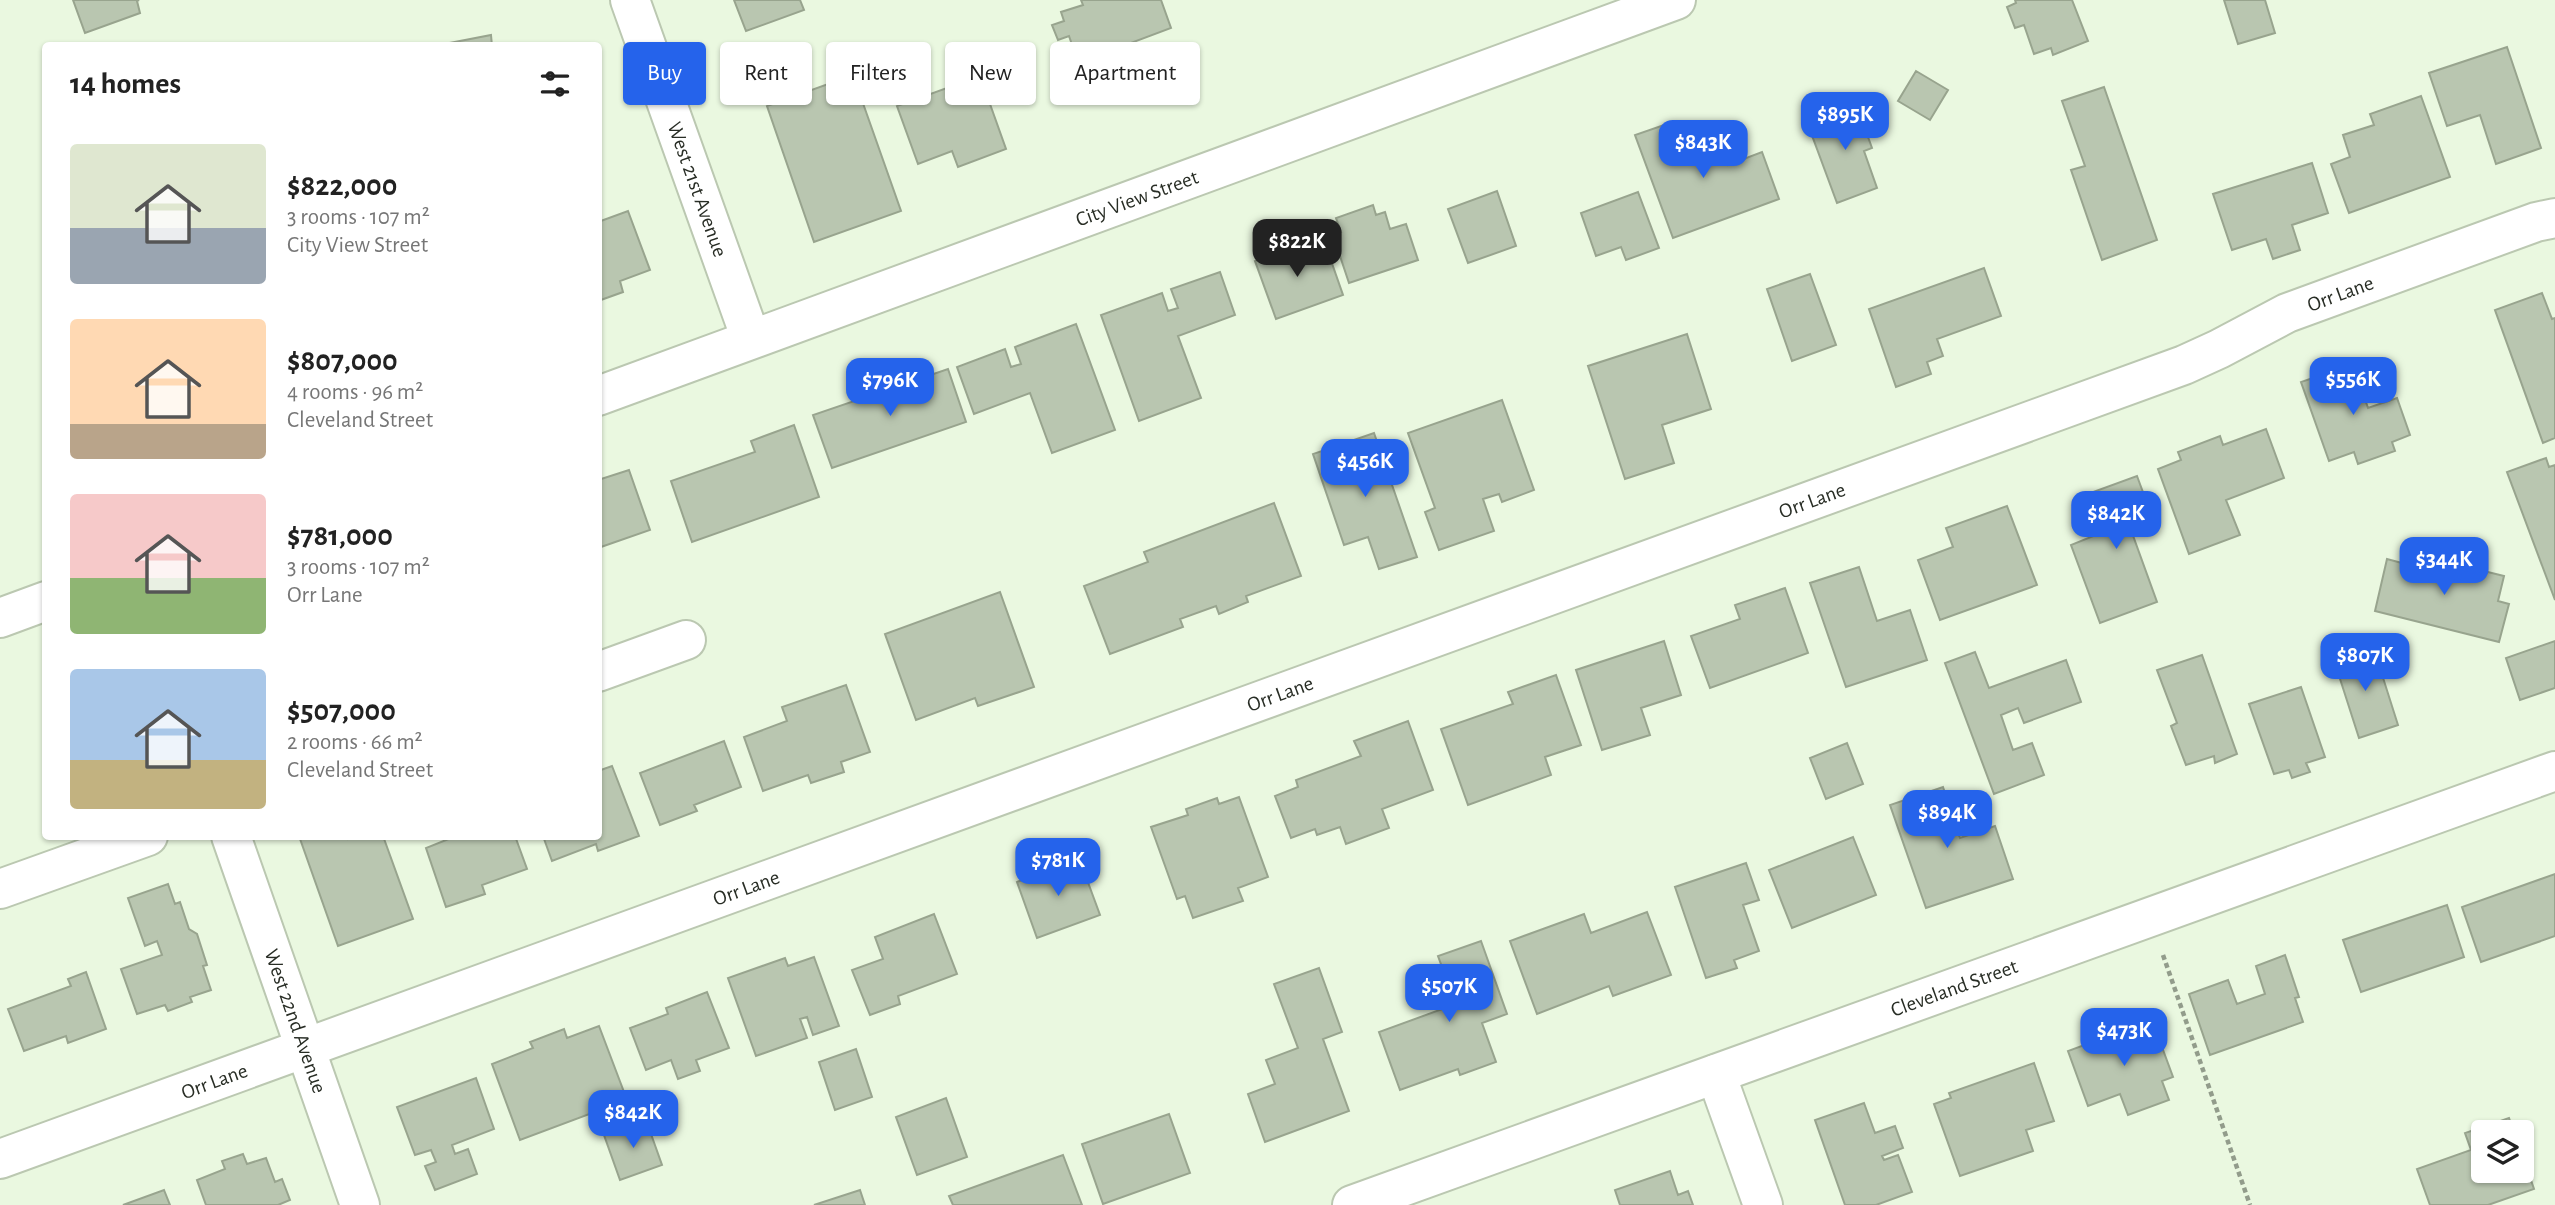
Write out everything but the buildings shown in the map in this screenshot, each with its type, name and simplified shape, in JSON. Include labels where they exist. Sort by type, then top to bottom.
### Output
[{"type":"street","name":"West 21st Avenue","points":[[630,0],[751,339]]},
{"type":"street","name":"City View Street","points":[[602,395],[1676,0]]},
{"type":"street","name":"Orr Lane","points":[[0,1158],[2184,365],[2287,313],[2536,222],[2555,218]]},
{"type":"street","points":[[0,618],[42,602]]},
{"type":"street","points":[[602,671],[686,640]]},
{"type":"street","name":"Cleveland Street","points":[[1353,1205],[2555,771]]},
{"type":"street","points":[[0,889],[137,840]]},
{"type":"street","name":"West 22nd Avenue","points":[[232,840],[360,1205]]},
{"type":"street","points":[[1716,1074],[1763,1205]]},
{"type":"path","points":[[2150,917],[2250,1205]]}]
